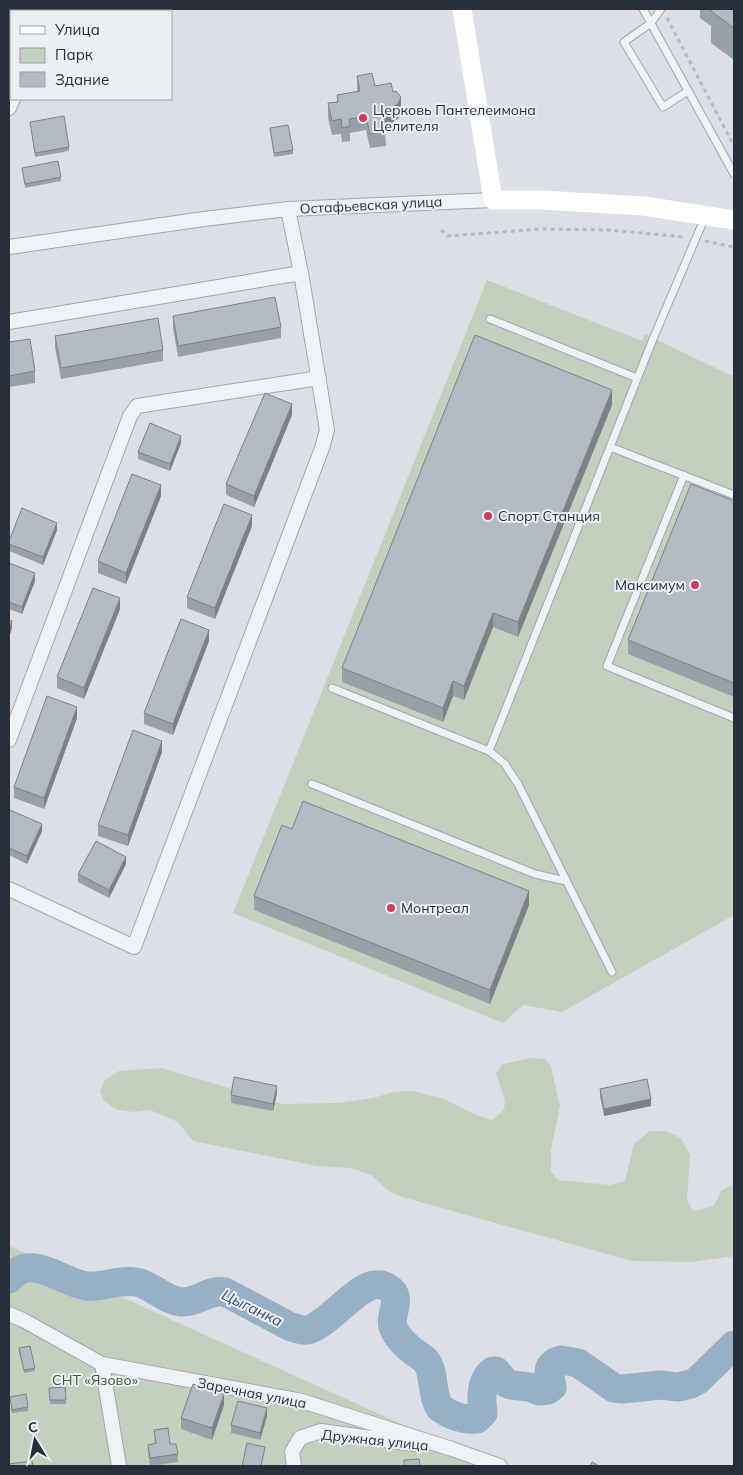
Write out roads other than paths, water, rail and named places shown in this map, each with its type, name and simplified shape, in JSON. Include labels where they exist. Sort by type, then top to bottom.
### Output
[{"type":"street","points":[[462,9],[493,200]]},
{"type":"street","name":"Остафьевская улица","points":[[9,247],[204,219],[288,210],[493,200],[664,208],[734,220]]},
{"type":"street","points":[[9,889],[134,947],[322,448],[327,430],[301,273],[288,210]]},
{"type":"street","points":[[9,322],[301,273]]},
{"type":"street","points":[[9,740],[130,416],[138,406],[319,378]]},
{"type":"street","name":"Заречная улица","points":[[9,1314],[102,1364],[302,1401],[452,1449],[472,1461],[500,1466]]},
{"type":"street","points":[[102,1364],[119,1466]]},
{"type":"street","name":"Дружная улица","points":[[294,1466],[292,1452],[300,1438],[321,1432],[452,1449]]},
{"type":"lane","points":[[644,9],[734,174]]},
{"type":"lane","points":[[661,9],[651,23],[624,42],[663,107],[688,91]]},
{"type":"lane","points":[[489,751],[637,378],[706,215]]},
{"type":"lane","points":[[490,319],[637,378]]},
{"type":"lane","points":[[610,446],[734,495]]},
{"type":"lane","points":[[684,476],[607,666],[734,718]]},
{"type":"lane","points":[[332,688],[489,751],[504,763],[518,784],[612,972]]},
{"type":"lane","points":[[312,784],[534,874],[566,881]]},
{"type":"waterway","name":"Цыганка","points":[[9,1279],[18,1271],[36,1268],[86,1286],[129,1281],[136,1282],[175,1301],[181,1302],[187,1302],[214,1292],[225,1292],[289,1326],[306,1330],[322,1323],[362,1290],[372,1285],[384,1286],[393,1292],[395,1297],[396,1302],[392,1319],[394,1329],[402,1342],[423,1358],[429,1366],[435,1397],[440,1408],[448,1413],[467,1419],[477,1419],[483,1413],[482,1396],[484,1385],[486,1379],[493,1371],[496,1371],[506,1383],[511,1385],[529,1387],[539,1391],[548,1390],[552,1387],[550,1367],[555,1362],[561,1360],[578,1363],[614,1388],[623,1389],[660,1385],[678,1387],[698,1380],[734,1345]]},
{"type":"place","name":"Церковь Пантелеимона Целителя","points":[[363,118]]},
{"type":"place","name":"Спорт Станция","points":[[488,516]]},
{"type":"place","name":"Максимум","points":[[695,585]]},
{"type":"place","name":"Монтреал","points":[[391,908]]},
{"type":"park label","name":"СНТ «Язово»","points":[[95,1380]]}]
